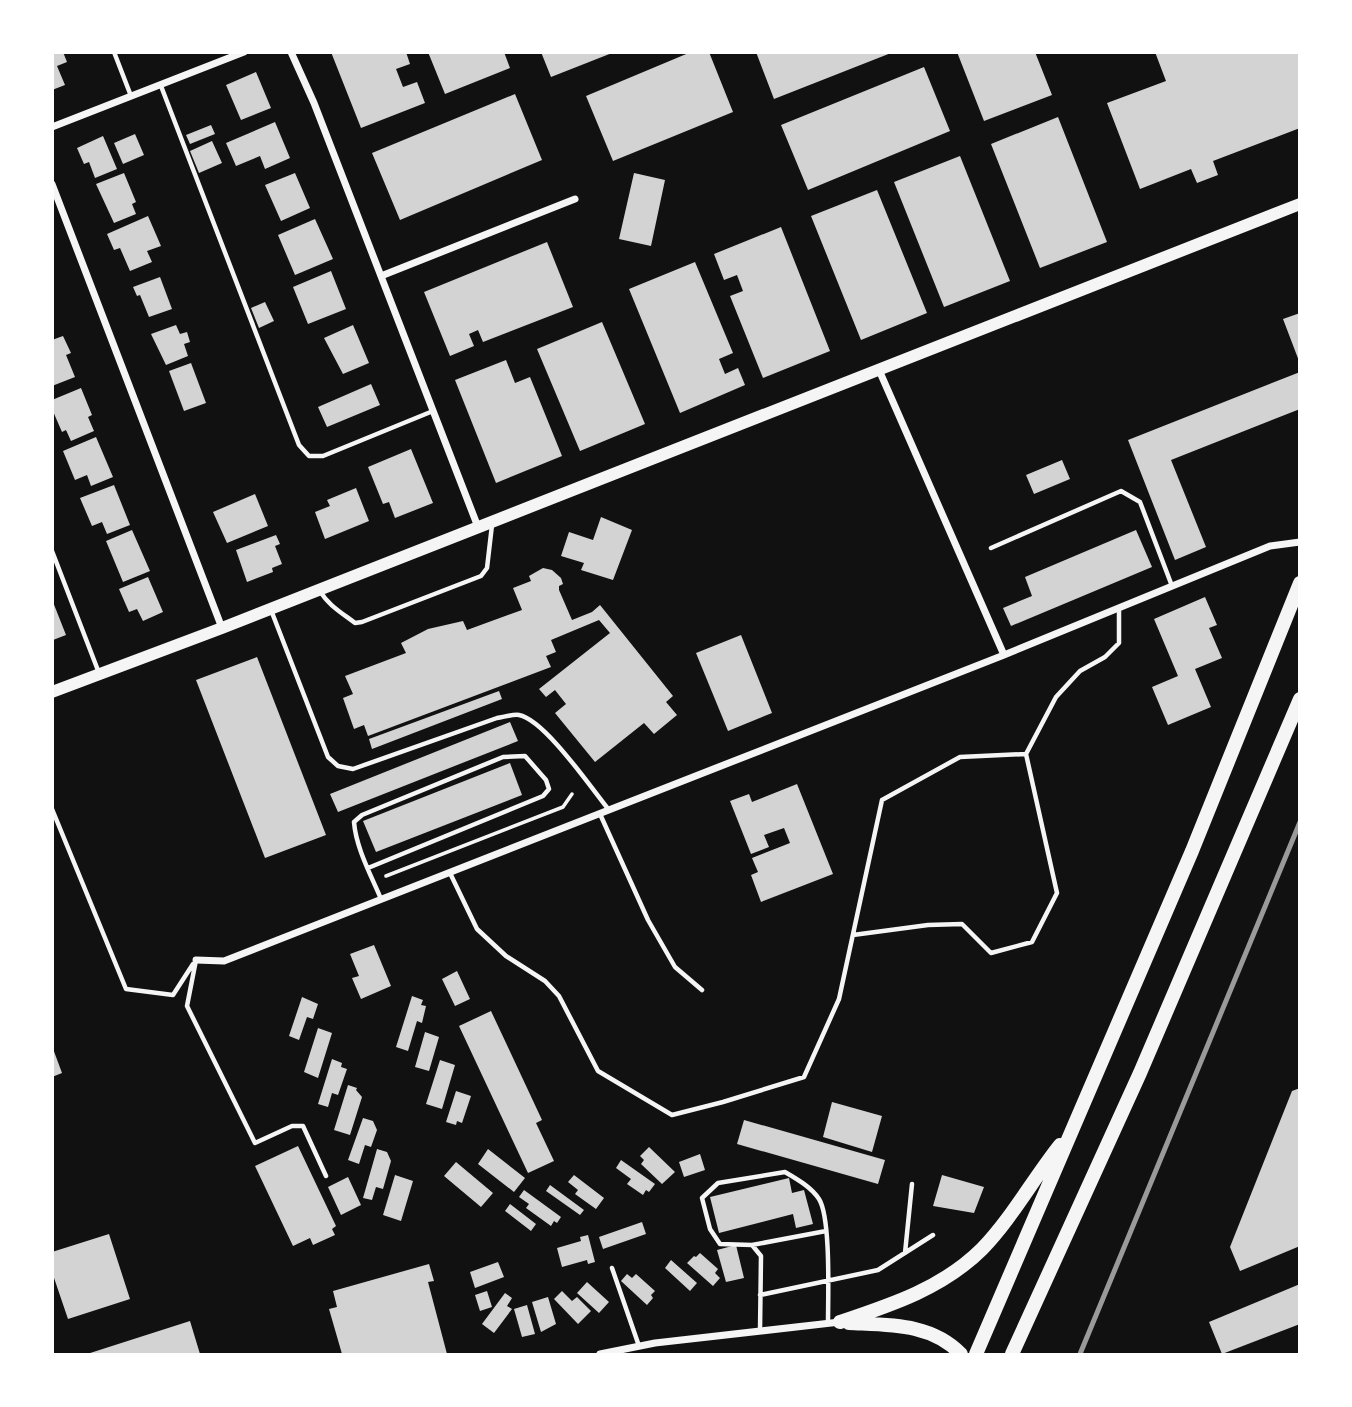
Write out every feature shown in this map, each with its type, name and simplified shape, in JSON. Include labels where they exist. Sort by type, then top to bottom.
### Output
[{"type":"main road","points":[[976,1354],[1186,864],[1300,583]]},
{"type":"main road","points":[[1012,1354],[1140,1073],[1300,699]]},
{"type":"main road","points":[[834,1323],[897,1303],[960,1268],[1005,1221],[1071,1130]]},
{"type":"main road","points":[[834,1323],[905,1326],[947,1341],[961,1354]]},
{"type":"street","points":[[52,127],[244,52]]},
{"type":"street","points":[[291,52],[314,103],[478,527]]},
{"type":"street","points":[[52,184],[222,628]]},
{"type":"street","points":[[381,276],[575,199]]},
{"type":"street","points":[[52,692],[320,590],[1300,204]]},
{"type":"street","points":[[879,370],[1004,655]]},
{"type":"street","points":[[196,960],[224,961],[1004,655],[1270,546],[1300,542]]},
{"type":"street","points":[[600,1354],[708,1336],[834,1323]]},
{"type":"lane","points":[[114,52],[132,97]]},
{"type":"lane","points":[[161,86],[299,445],[309,456],[323,456],[433,411]]},
{"type":"lane","points":[[992,548],[1121,491],[1140,502],[1172,586]]},
{"type":"lane","points":[[320,590],[326,601],[355,623],[481,576],[487,568],[493,522]]},
{"type":"lane","points":[[52,551],[99,674]]},
{"type":"lane","points":[[853,935],[929,925],[962,924],[991,953],[1032,942],[1057,893],[1026,754],[1056,697],[1080,671],[1105,657],[1119,643],[1119,607]]},
{"type":"lane","points":[[271,609],[328,757],[338,766],[354,769],[497,718],[518,715],[535,722],[543,730],[609,810]]},
{"type":"lane","points":[[450,873],[477,929],[506,956],[545,981],[559,996],[598,1070],[672,1115],[804,1077],[839,999],[882,800],[960,757],[1026,754]]},
{"type":"lane","points":[[368,868],[543,796],[549,789],[546,780],[525,756],[503,757],[362,815],[354,822],[355,831],[368,868],[381,900]]},
{"type":"lane","points":[[52,809],[126,989],[173,995],[196,960]]},
{"type":"lane","points":[[600,814],[648,920],[675,967],[702,990]]},
{"type":"lane","points":[[196,960],[187,1006],[254,1143],[292,1126],[303,1126],[326,1176]]},
{"type":"lane","points":[[826,1231],[752,1245],[720,1244],[710,1229],[702,1198],[718,1184],[785,1172],[805,1184],[820,1200],[826,1231],[828,1282],[834,1323]]},
{"type":"lane","points":[[905,1253],[912,1184]]},
{"type":"lane","points":[[760,1295],[878,1270],[933,1235]]},
{"type":"lane","points":[[752,1245],[761,1256],[760,1331]]},
{"type":"lane","points":[[612,1268],[639,1346]]},
{"type":"path","points":[[386,876],[563,807],[572,794]]},
{"type":"building","points":[[52,52],[63,52],[67,62],[57,66],[65,85],[52,90]]},
{"type":"building","points":[[331,52],[406,52],[410,64],[396,69],[403,87],[417,82],[425,103],[361,128]]},
{"type":"building","points":[[428,52],[504,52],[510,68],[445,94]]},
{"type":"building","points":[[541,52],[612,52],[612,53],[551,77]]},
{"type":"building","points":[[691,52],[709,52],[733,112],[613,161],[586,96]]},
{"type":"building","points":[[756,52],[891,52],[891,53],[774,99]]},
{"type":"building","points":[[957,52],[1035,52],[1052,95],[984,121]]},
{"type":"building","points":[[1155,52],[1300,52],[1300,128],[1213,161],[1218,175],[1197,183],[1191,169],[1140,189],[1107,103],[1166,81]]},
{"type":"building","points":[[924,67],[950,131],[808,190],[781,125]]},
{"type":"building","points":[[256,72],[271,108],[241,120],[226,85]]},
{"type":"building","points":[[515,94],[542,160],[400,220],[372,153]]},
{"type":"building","points":[[1058,117],[1107,242],[1040,268],[991,144]]},
{"type":"building","points":[[275,122],[290,158],[265,169],[260,156],[236,166],[226,143]]},
{"type":"building","points":[[211,125],[215,134],[190,144],[186,135]]},
{"type":"building","points":[[135,134],[144,155],[123,164],[114,143]]},
{"type":"building","points":[[103,136],[117,169],[95,178],[89,162],[84,164],[77,148]]},
{"type":"building","points":[[212,141],[222,163],[199,173],[190,151]]},
{"type":"building","points":[[960,156],[1010,281],[944,307],[894,182]]},
{"type":"building","points":[[124,173],[136,202],[132,204],[136,214],[114,223],[96,184]]},
{"type":"building","points":[[295,173],[310,208],[281,221],[265,185]]},
{"type":"building","points":[[634,173],[665,180],[651,246],[619,239]]},
{"type":"building","points":[[877,190],[927,313],[861,340],[811,216]]},
{"type":"building","points":[[148,216],[161,246],[147,251],[152,262],[130,271],[120,248],[114,250],[107,234]]},
{"type":"building","points":[[315,219],[333,259],[295,275],[278,235]]},
{"type":"building","points":[[781,227],[830,351],[763,378],[730,296],[743,291],[737,275],[724,280],[714,254]]},
{"type":"building","points":[[547,242],[573,307],[483,342],[478,330],[469,334],[474,346],[450,356],[424,292]]},
{"type":"building","points":[[695,262],[733,353],[719,359],[725,374],[738,368],[745,385],[680,413],[629,289]]},
{"type":"building","points":[[331,271],[346,309],[308,324],[293,287]]},
{"type":"building","points":[[160,277],[172,309],[149,317],[140,295],[137,296],[133,287]]},
{"type":"building","points":[[265,302],[274,321],[259,328],[251,308]]},
{"type":"building","points":[[1300,313],[1300,361],[1299,361],[1283,319]]},
{"type":"building","points":[[602,322],[645,424],[580,451],[537,349]]},
{"type":"building","points":[[176,325],[180,334],[187,332],[190,342],[184,344],[188,356],[166,365],[151,334]]},
{"type":"building","points":[[353,325],[369,363],[343,374],[324,338]]},
{"type":"building","points":[[63,336],[71,353],[66,355],[75,377],[52,386],[52,340]]},
{"type":"building","points":[[506,360],[515,383],[530,377],[562,456],[496,483],[455,380]]},
{"type":"building","points":[[191,363],[206,403],[184,411],[169,371]]},
{"type":"building","points":[[1300,372],[1300,409],[1171,460],[1206,547],[1175,560],[1128,440]]},
{"type":"building","points":[[371,384],[380,405],[327,427],[318,407]]},
{"type":"building","points":[[81,388],[92,415],[88,417],[94,431],[71,441],[66,430],[62,432],[52,409],[52,400]]},
{"type":"building","points":[[96,437],[113,477],[91,486],[87,475],[75,480],[63,451]]},
{"type":"building","points":[[411,449],[433,503],[395,518],[389,502],[383,504],[368,467]]},
{"type":"building","points":[[1062,460],[1070,479],[1034,494],[1026,475]]},
{"type":"building","points":[[114,485],[130,525],[107,534],[102,522],[92,526],[80,498]]},
{"type":"building","points":[[356,488],[369,521],[325,539],[315,512],[330,506],[327,500]]},
{"type":"building","points":[[255,494],[268,526],[227,543],[213,512]]},
{"type":"building","points":[[601,517],[632,530],[613,580],[581,570],[584,563],[561,556],[569,532],[593,540]]},
{"type":"building","points":[[132,530],[150,571],[123,582],[106,541]]},
{"type":"building","points":[[1136,530],[1152,567],[1011,626],[1003,608],[1032,596],[1025,577]]},
{"type":"building","points":[[276,535],[280,544],[275,546],[282,564],[272,568],[273,572],[247,582],[236,550]]},
{"type":"building","points":[[543,568],[552,570],[561,578],[563,584],[559,586],[559,590],[572,620],[592,612],[600,605],[673,696],[666,702],[677,715],[654,734],[644,723],[595,762],[555,713],[566,704],[555,690],[546,697],[539,689],[610,633],[599,620],[551,640],[556,652],[546,656],[551,667],[368,736],[364,725],[354,729],[343,698],[353,694],[345,676],[406,653],[401,643],[428,629],[463,621],[467,630],[522,610],[513,588],[531,581],[529,576]]},
{"type":"building","points":[[148,577],[163,612],[143,621],[137,609],[129,612],[119,589]]},
{"type":"building","points":[[1205,597],[1217,625],[1209,628],[1222,658],[1195,669],[1211,707],[1168,725],[1152,687],[1178,676],[1154,619]]},
{"type":"building","points":[[53,602],[66,635],[53,640]]},
{"type":"building","points":[[741,635],[772,713],[728,731],[696,653]]},
{"type":"building","points":[[257,657],[326,835],[265,858],[196,680]]},
{"type":"building","points":[[499,691],[502,699],[372,749],[369,739]]},
{"type":"building","points":[[510,722],[518,741],[338,812],[330,794]]},
{"type":"building","points":[[510,763],[522,795],[376,852],[363,821]]},
{"type":"building","points":[[797,784],[833,874],[761,902],[751,875],[758,872],[752,858],[790,843],[784,828],[764,835],[769,847],[751,854],[730,801],[749,794],[752,802]]},
{"type":"building","points":[[374,945],[391,986],[361,999],[352,978],[359,976],[350,954]]},
{"type":"building","points":[[457,971],[470,999],[455,1006],[442,979]]},
{"type":"building","points":[[412,996],[423,1000],[421,1005],[426,1006],[422,1023],[417,1021],[408,1051],[396,1047]]},
{"type":"building","points":[[302,997],[318,1004],[313,1019],[307,1017],[299,1040],[289,1036]]},
{"type":"building","points":[[491,1011],[542,1120],[536,1123],[554,1161],[528,1173],[459,1026]]},
{"type":"building","points":[[318,1028],[332,1033],[318,1078],[304,1072]]},
{"type":"building","points":[[425,1032],[439,1037],[429,1071],[415,1067]]},
{"type":"building","points":[[52,1046],[62,1073],[52,1077]]},
{"type":"building","points":[[332,1059],[342,1063],[341,1067],[347,1069],[338,1095],[332,1093],[328,1107],[318,1104]]},
{"type":"building","points":[[440,1060],[455,1065],[442,1109],[426,1104]]},
{"type":"building","points":[[348,1085],[357,1088],[362,1097],[350,1135],[334,1130]]},
{"type":"building","points":[[1300,1088],[1300,1246],[1240,1271],[1230,1247],[1292,1091]]},
{"type":"building","points":[[456,1091],[471,1096],[462,1123],[457,1121],[456,1125],[446,1122]]},
{"type":"building","points":[[832,1102],[882,1116],[872,1152],[823,1137]]},
{"type":"building","points":[[363,1118],[373,1121],[377,1130],[371,1147],[365,1145],[359,1164],[348,1160]]},
{"type":"building","points":[[744,1120],[885,1160],[878,1184],[737,1144]]},
{"type":"building","points":[[298,1146],[336,1226],[332,1229],[335,1235],[313,1245],[310,1238],[293,1246],[255,1166]]},
{"type":"building","points":[[649,1147],[675,1172],[662,1184],[641,1164],[644,1160],[640,1156]]},
{"type":"building","points":[[377,1149],[387,1152],[391,1161],[383,1189],[376,1187],[372,1200],[363,1198]]},
{"type":"building","points":[[488,1149],[525,1178],[514,1192],[478,1164]]},
{"type":"building","points":[[700,1154],[705,1170],[684,1177],[679,1162]]},
{"type":"building","points":[[621,1160],[655,1184],[649,1192],[646,1190],[643,1195],[627,1184],[631,1179],[616,1168]]},
{"type":"building","points":[[456,1162],[493,1193],[481,1207],[444,1176]]},
{"type":"building","points":[[395,1175],[413,1181],[401,1221],[383,1215]]},
{"type":"building","points":[[574,1175],[604,1198],[596,1209],[575,1194],[578,1190],[568,1182]]},
{"type":"building","points":[[942,1175],[984,1187],[974,1213],[933,1206]]},
{"type":"building","points":[[348,1177],[361,1205],[341,1215],[328,1187]]},
{"type":"building","points":[[789,1178],[792,1193],[804,1190],[813,1224],[796,1228],[793,1214],[719,1233],[710,1197]]},
{"type":"building","points":[[550,1185],[584,1210],[580,1215],[546,1191]]},
{"type":"building","points":[[524,1190],[561,1217],[557,1223],[554,1221],[551,1226],[526,1208],[529,1204],[519,1197]]},
{"type":"building","points":[[510,1204],[536,1224],[531,1231],[505,1211]]},
{"type":"building","points":[[642,1222],[646,1234],[603,1249],[599,1237]]},
{"type":"building","points":[[109,1234],[130,1299],[68,1319],[52,1272],[52,1252]]},
{"type":"building","points":[[588,1235],[595,1262],[588,1264],[587,1260],[562,1267],[557,1248],[581,1241],[580,1237]]},
{"type":"building","points":[[736,1245],[744,1278],[726,1282],[717,1250]]},
{"type":"building","points":[[700,1253],[718,1269],[715,1273],[720,1278],[713,1286],[687,1263]]},
{"type":"building","points":[[671,1260],[697,1283],[690,1291],[665,1268]]},
{"type":"building","points":[[498,1262],[504,1277],[475,1288],[470,1272]]},
{"type":"building","points":[[429,1264],[434,1281],[428,1282],[447,1354],[342,1354],[329,1309],[337,1307],[333,1291]]},
{"type":"building","points":[[627,1274],[632,1278],[636,1274],[655,1291],[647,1305],[621,1281]]},
{"type":"building","points":[[587,1282],[609,1302],[599,1313],[577,1293]]},
{"type":"building","points":[[1300,1284],[1300,1324],[1222,1354],[1209,1322]]},
{"type":"building","points":[[487,1291],[492,1307],[480,1311],[475,1295]]},
{"type":"building","points":[[562,1291],[572,1301],[577,1297],[591,1311],[578,1324],[554,1299]]},
{"type":"building","points":[[505,1293],[512,1298],[507,1306],[512,1309],[494,1333],[482,1324]]},
{"type":"building","points":[[548,1297],[556,1324],[541,1332],[532,1302]]},
{"type":"building","points":[[527,1305],[535,1334],[522,1337],[514,1309]]},
{"type":"building","points":[[190,1321],[200,1354],[87,1354]]},
{"type":"railway","points":[[1080,1354],[1300,822]]}]
